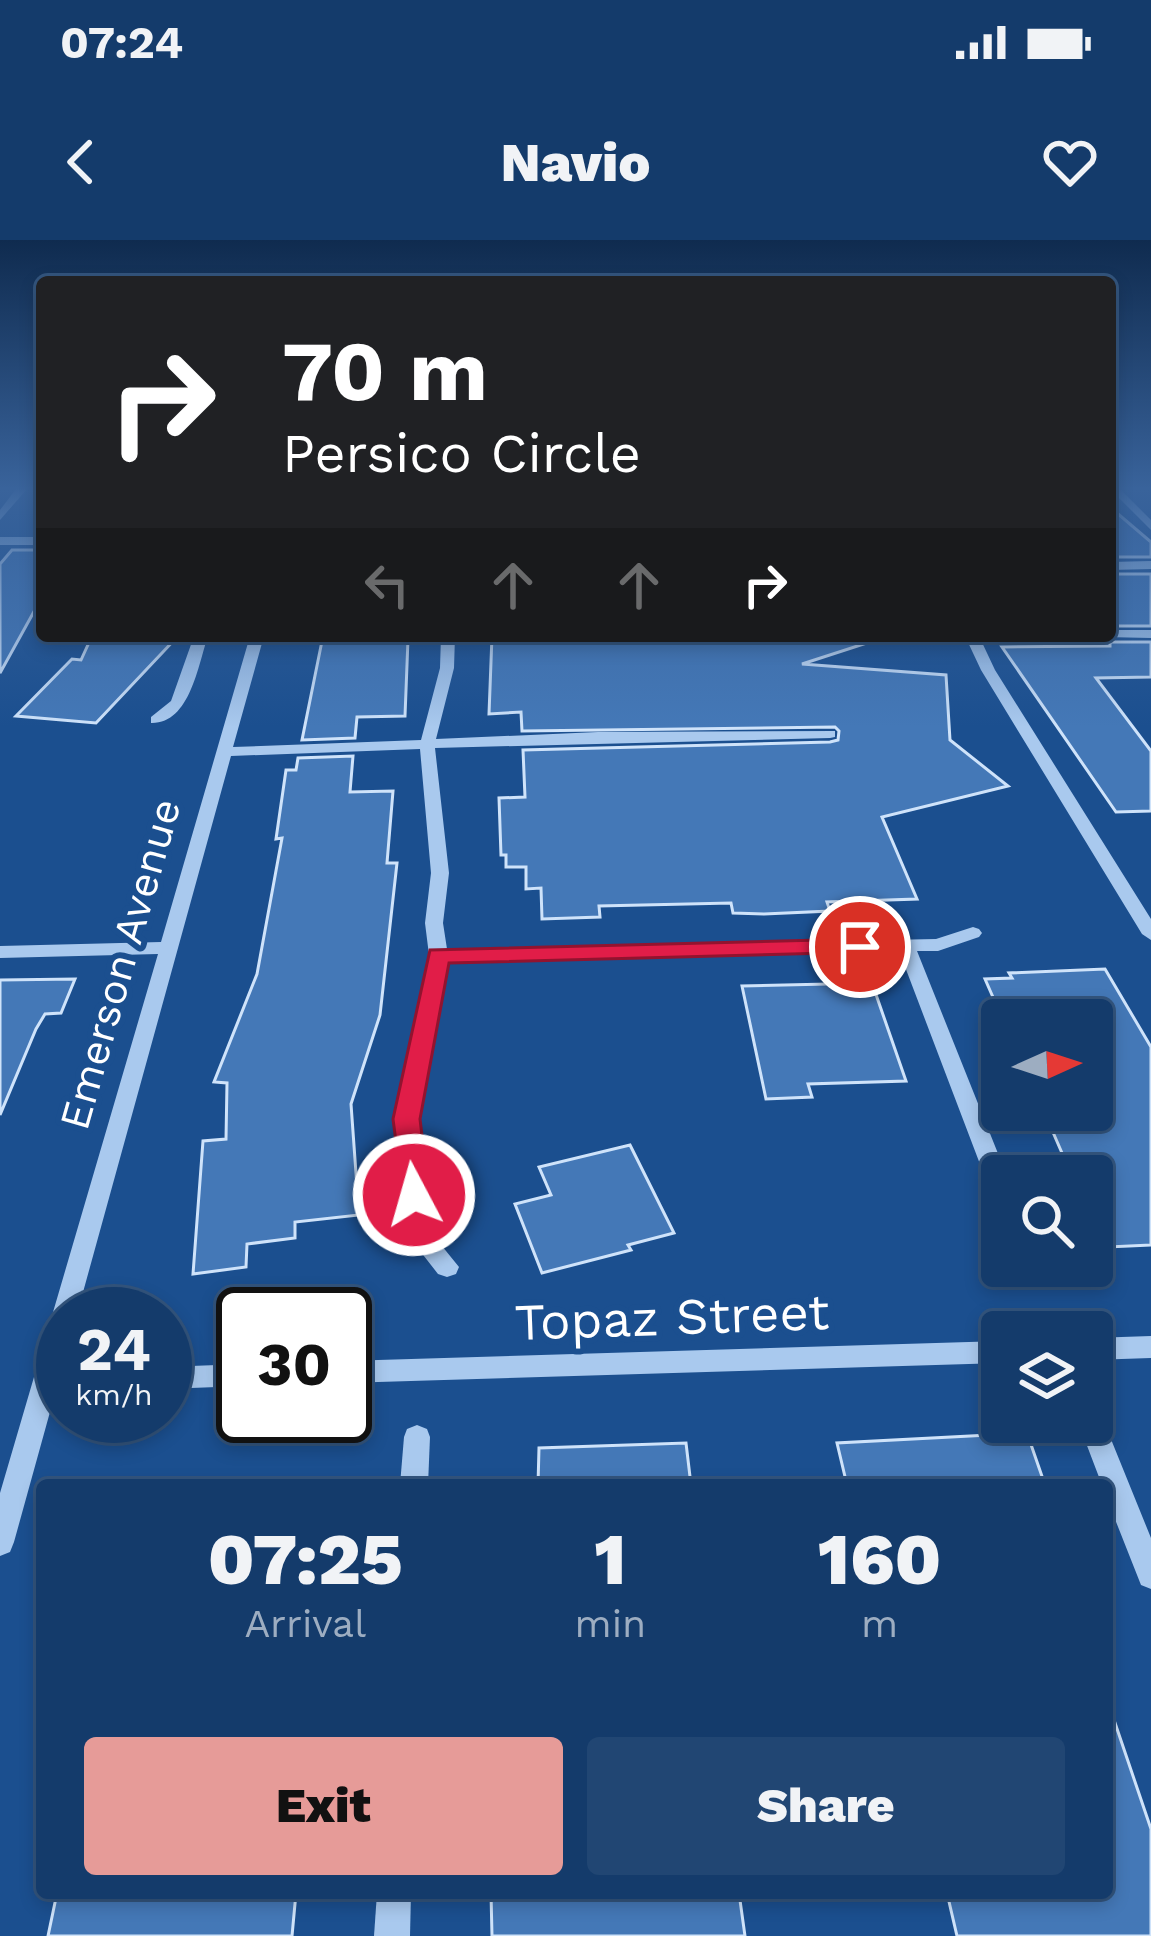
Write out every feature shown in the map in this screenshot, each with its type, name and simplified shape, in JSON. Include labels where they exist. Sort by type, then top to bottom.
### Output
[{"type":"street","points":[[1116,634],[1151,634]]},
{"type":"street","points":[[156,720],[178,703],[199,642]]},
{"type":"street","name":"Emerson Avenue","points":[[73,1287],[254,642]]},
{"type":"street","points":[[447,1267],[418,1233],[406,1119],[438,955],[434,923],[440,873],[427,746],[447,668],[448,642]]},
{"type":"street","points":[[975,642],[1151,934]]},
{"type":"street","points":[[224,752],[830,734]]},
{"type":"street","points":[[438,955],[938,945],[973,933]]},
{"type":"street","points":[[906,946],[987,1155]]},
{"type":"street","points":[[0,952],[169,948]]},
{"type":"street","points":[[1113,1348],[1151,1347]]},
{"type":"street","name":"Topaz Street","points":[[372,1371],[981,1353]]},
{"type":"street","name":"Emerson Avenue","points":[[0,1542],[36,1435]]},
{"type":"street","points":[[414,1479],[417,1437]]},
{"type":"street","points":[[1099,1443],[1151,1575]]},
{"type":"street","points":[[392,1936],[394,1899]]},
{"type":"building","points":[[0,568],[36,568],[36,608],[0,673]]},
{"type":"building","points":[[1116,574],[1151,574],[1151,626],[1116,626]]},
{"type":"building","points":[[89,642],[172,642],[96,723],[16,716],[72,659],[81,660]]},
{"type":"building","points":[[322,642],[408,642],[405,716],[357,717],[355,738],[302,740]]},
{"type":"building","points":[[492,642],[870,642],[802,664],[946,675],[950,740],[1008,786],[882,817],[917,899],[827,902],[830,911],[764,914],[733,913],[731,903],[599,906],[600,917],[542,919],[541,888],[526,889],[526,867],[506,867],[506,855],[501,855],[499,798],[525,797],[523,750],[830,742],[838,740],[839,731],[835,727],[522,731],[521,712],[489,714]]},
{"type":"building","points":[[1110,642],[1151,642],[1151,677],[1096,678],[1151,751],[1151,811],[1116,812],[1002,647],[1110,646]]},
{"type":"building","points":[[353,756],[350,792],[393,791],[387,863],[397,863],[380,1015],[351,1104],[359,1215],[295,1222],[295,1238],[247,1244],[246,1267],[193,1274],[203,1141],[226,1139],[227,1083],[214,1082],[257,974],[282,838],[276,839],[286,770],[296,770],[298,758]]},
{"type":"building","points":[[1105,969],[1151,1047],[1151,1245],[1113,1247],[1113,1155],[1063,1155],[1052,1131],[1113,1131],[1113,999],[994,999],[985,979],[1012,978],[1009,973]]},
{"type":"building","points":[[75,979],[61,1013],[45,1014],[36,1029],[0,1115],[0,980]]},
{"type":"building","points":[[872,983],[906,1081],[808,1084],[812,1097],[766,1099],[742,986]]},
{"type":"building","points":[[630,1145],[674,1233],[628,1245],[631,1250],[542,1273],[515,1204],[551,1195],[539,1167]]},
{"type":"building","points":[[981,1435],[981,1443],[1030,1443],[1043,1479],[846,1479],[837,1443]]},
{"type":"building","points":[[686,1443],[690,1479],[538,1479],[539,1448]]},
{"type":"building","points":[[1113,1717],[1151,1829],[1151,1936],[957,1936],[948,1899],[1113,1899]]},
{"type":"building","points":[[56,1899],[295,1899],[292,1936],[48,1936]]},
{"type":"building","points":[[491,1899],[740,1899],[745,1936],[492,1936]]},
{"type":"route","points":[[414,1195],[406,1119],[438,955],[860,947]]}]
